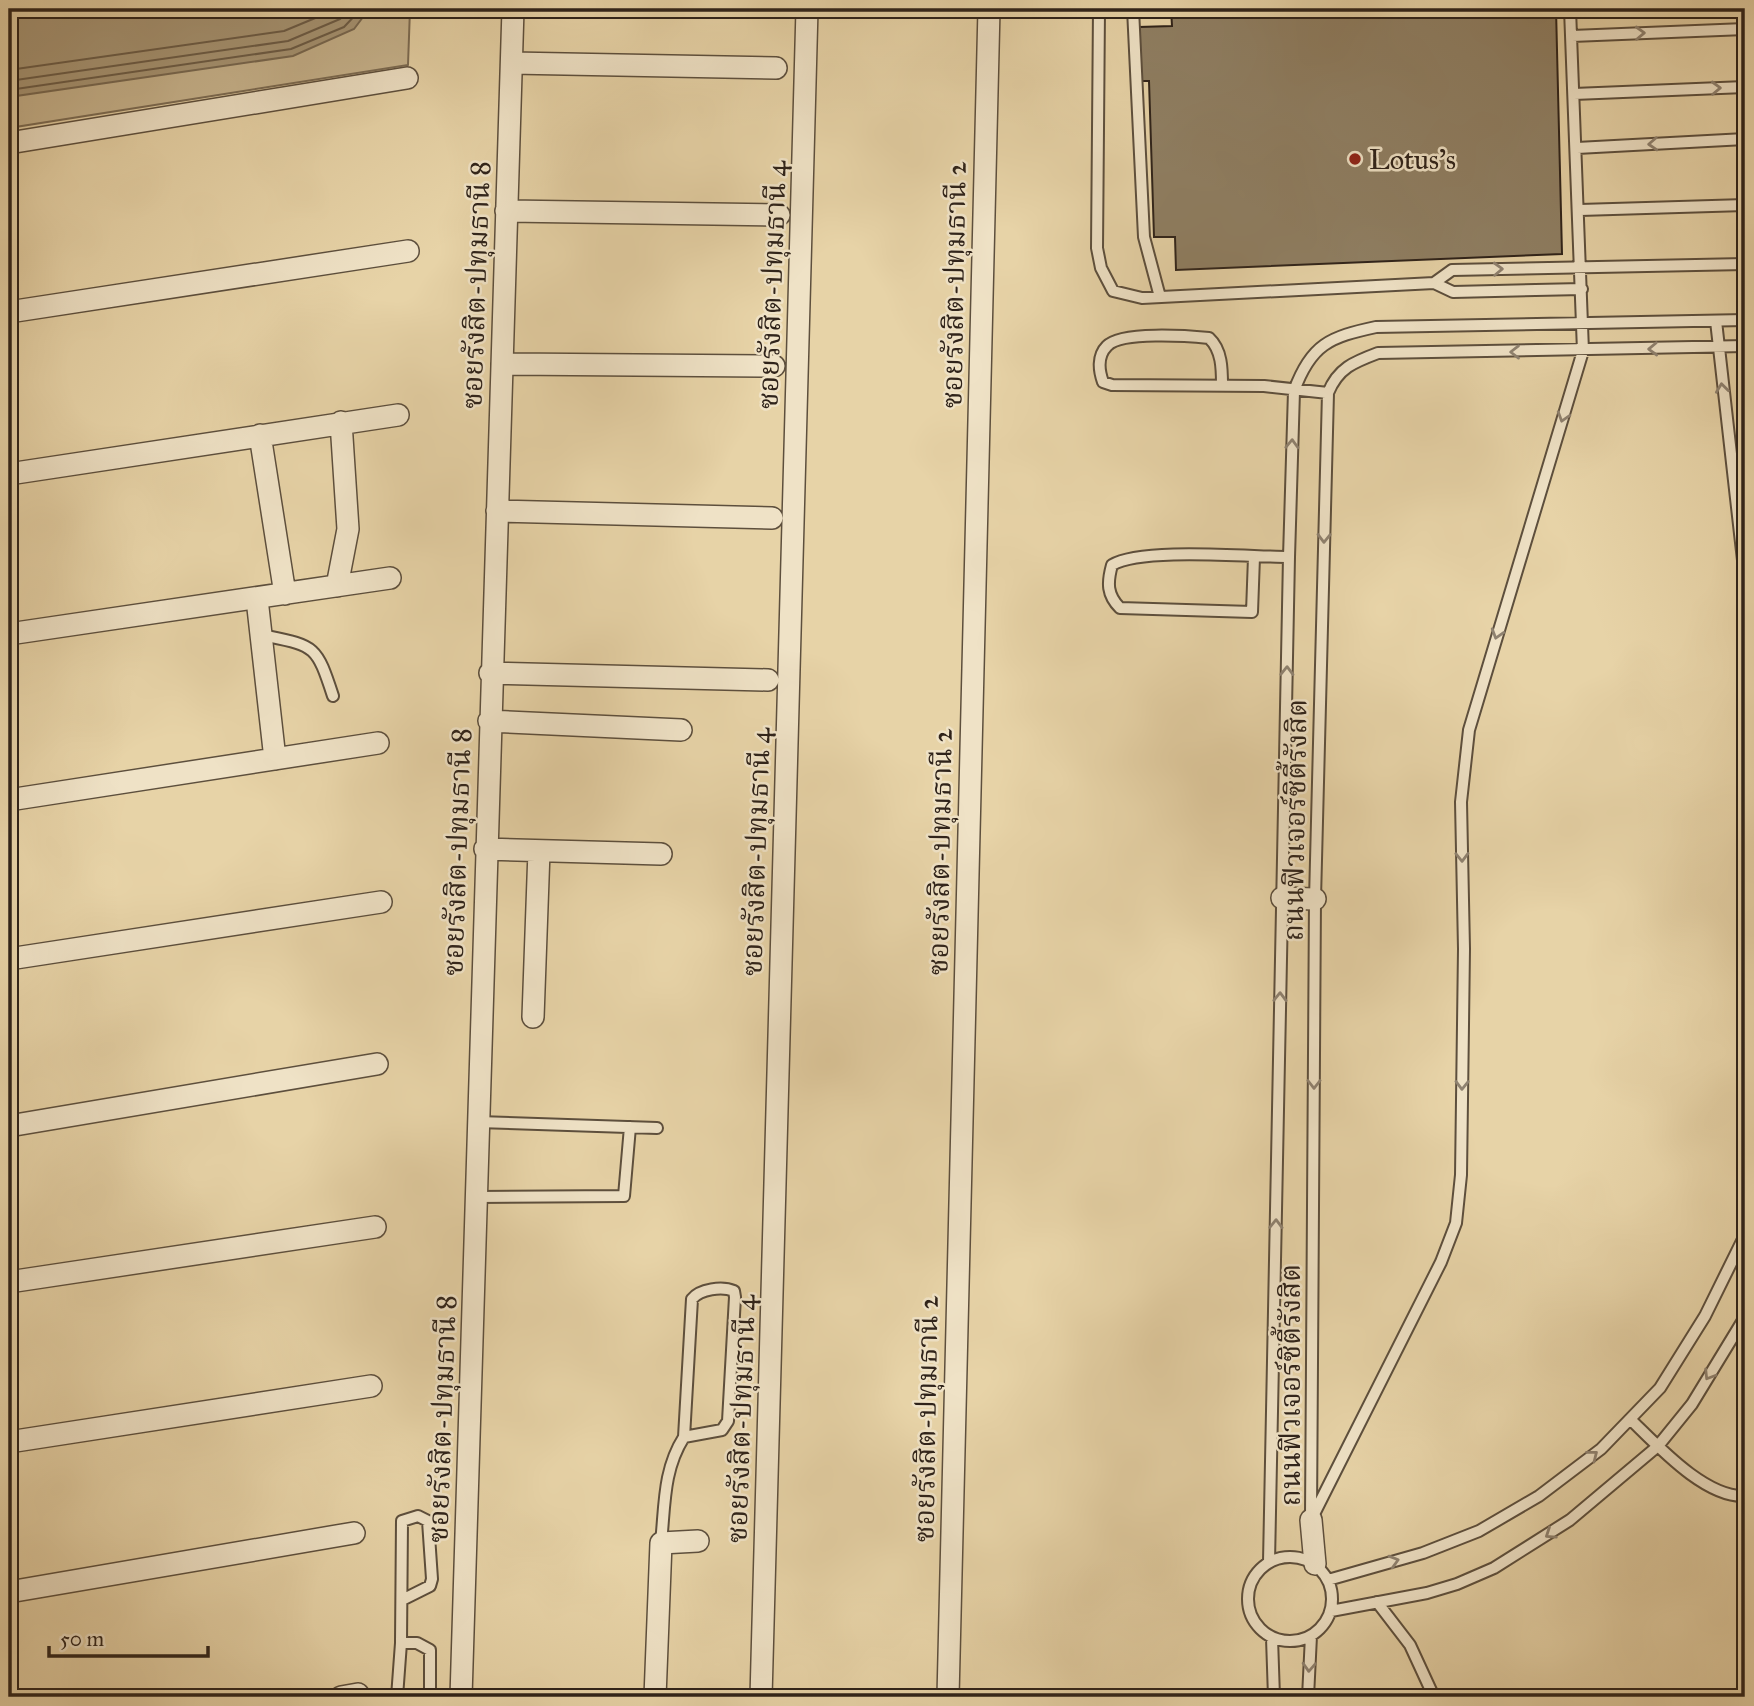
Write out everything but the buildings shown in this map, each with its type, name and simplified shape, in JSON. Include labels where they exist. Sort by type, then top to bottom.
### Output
[{"type":"street","name":"ซอยรังสิต-ปทุมธานี 8","points":[[461,1697],[490,673],[513,9]]},
{"type":"street","name":"ซอยรังสิต-ปทุมธานี 4","points":[[761,1697],[807,9]]},
{"type":"street","name":"ซอยรังสิต-ปทุมธานี 2","points":[[948,1697],[989,9]]},
{"type":"street","points":[[512,63],[776,68]]},
{"type":"street","points":[[9,143],[407,78]]},
{"type":"street","points":[[506,211],[779,215]]},
{"type":"street","points":[[9,312],[408,251]]},
{"type":"street","points":[[502,364],[774,366]]},
{"type":"street","points":[[9,474],[398,415]]},
{"type":"street","points":[[337,586],[348,529],[341,422]]},
{"type":"street","points":[[260,435],[285,594]]},
{"type":"street","points":[[497,511],[772,518]]},
{"type":"street","points":[[9,634],[390,578]]},
{"type":"street","points":[[257,599],[275,759]]},
{"type":"street","points":[[490,673],[768,680]]},
{"type":"street","points":[[489,721],[681,730]]},
{"type":"street","points":[[9,800],[378,743]]},
{"type":"street","points":[[485,849],[661,854]]},
{"type":"street","points":[[533,1017],[539,851]]},
{"type":"street","points":[[1282,898],[1315,899]]},
{"type":"street","points":[[9,959],[381,902]]},
{"type":"street","points":[[9,1126],[377,1064]]},
{"type":"street","points":[[9,1282],[375,1227]]},
{"type":"street","points":[[9,1441],[371,1386]]},
{"type":"street","points":[[1311,1520],[1321,1572]]},
{"type":"street","points":[[9,1592],[354,1533]]},
{"type":"street","points":[[655,1697],[661,1543],[698,1541]]},
{"type":"lane","points":[[1099,9],[1097,248],[1101,268],[1113,291],[1142,298],[1434,283],[1453,292],[1582,289]]},
{"type":"lane","points":[[1133,9],[1144,237],[1160,297]]},
{"type":"lane","name":"ถนนฟิวเจอร์ซิตี้รังสิต","points":[[1311,1520],[1441,1262],[1456,1223],[1461,1175],[1464,949],[1461,802],[1469,730],[1583,351],[1580,210],[1570,9]]},
{"type":"lane","points":[[1572,36],[1745,29]]},
{"type":"lane","points":[[1574,94],[1745,87]]},
{"type":"lane","points":[[1577,148],[1745,139]]},
{"type":"lane","points":[[1580,210],[1745,205]]},
{"type":"lane","points":[[1434,283],[1452,270],[1745,264]]},
{"type":"lane","name":"ถนนฟิวเจอร์ซิตี้รังสิต","points":[[1269,1562],[1294,391],[1316,349],[1337,335],[1376,327],[1745,320],[1745,327]]},
{"type":"lane","points":[[1716,321],[1745,578]]},
{"type":"lane","points":[[1222,385],[1220,356],[1216,345],[1209,338],[1126,338],[1108,345],[1101,355],[1099,370],[1103,382],[1112,385],[1222,385],[1328,393],[1338,373],[1352,362],[1378,353],[1745,346]]},
{"type":"lane","name":"ถนนฟิวเจอร์ซิตี้รังสิต","points":[[1311,1520],[1315,899],[1328,393]]},
{"type":"lane","points":[[1254,557],[1252,612],[1120,608],[1110,598],[1108,580],[1112,565],[1122,559],[1143,556],[1289,557]]},
{"type":"lane","points":[[262,635],[314,649],[321,659],[332,696]]},
{"type":"lane","points":[[478,1122],[657,1128]]},
{"type":"lane","points":[[477,1197],[624,1196],[630,1127]]},
{"type":"lane","points":[[1321,1572],[1423,1553],[1479,1531],[1539,1496],[1601,1449],[1660,1388],[1705,1316],[1745,1235]]},
{"type":"lane","points":[[661,1543],[667,1476],[674,1452],[684,1437],[692,1299],[697,1293],[727,1288],[734,1291],[735,1297],[728,1421],[722,1430],[684,1437]]},
{"type":"lane","points":[[1331,1611],[1427,1593],[1494,1568],[1570,1520],[1658,1446],[1692,1404],[1745,1317]]},
{"type":"lane","points":[[1630,1419],[1658,1446],[1709,1487],[1726,1496],[1745,1496]]},
{"type":"lane","points":[[397,1697],[401,1643],[402,1521],[418,1516],[428,1521],[432,1578],[425,1591],[402,1601]]},
{"type":"lane","points":[[1292,1557],[1321,1572],[1332,1590],[1331,1611],[1327,1621],[1311,1636],[1285,1642],[1272,1637],[1254,1622],[1247,1601],[1253,1578],[1269,1562],[1292,1557]]},
{"type":"lane","points":[[1377,1602],[1410,1645],[1434,1697]]},
{"type":"lane","points":[[1308,1697],[1311,1636]]},
{"type":"lane","points":[[1272,1637],[1273,1697]]},
{"type":"lane","points":[[401,1643],[417,1643],[430,1650],[430,1697]]},
{"type":"shaded area","points":[[9,9],[410,9],[408,65],[9,128]]},
{"type":"water","points":[[9,9],[369,9],[354,29],[293,56],[9,97]]},
{"type":"place","name":"Lotus's","points":[[1355,159]]}]
